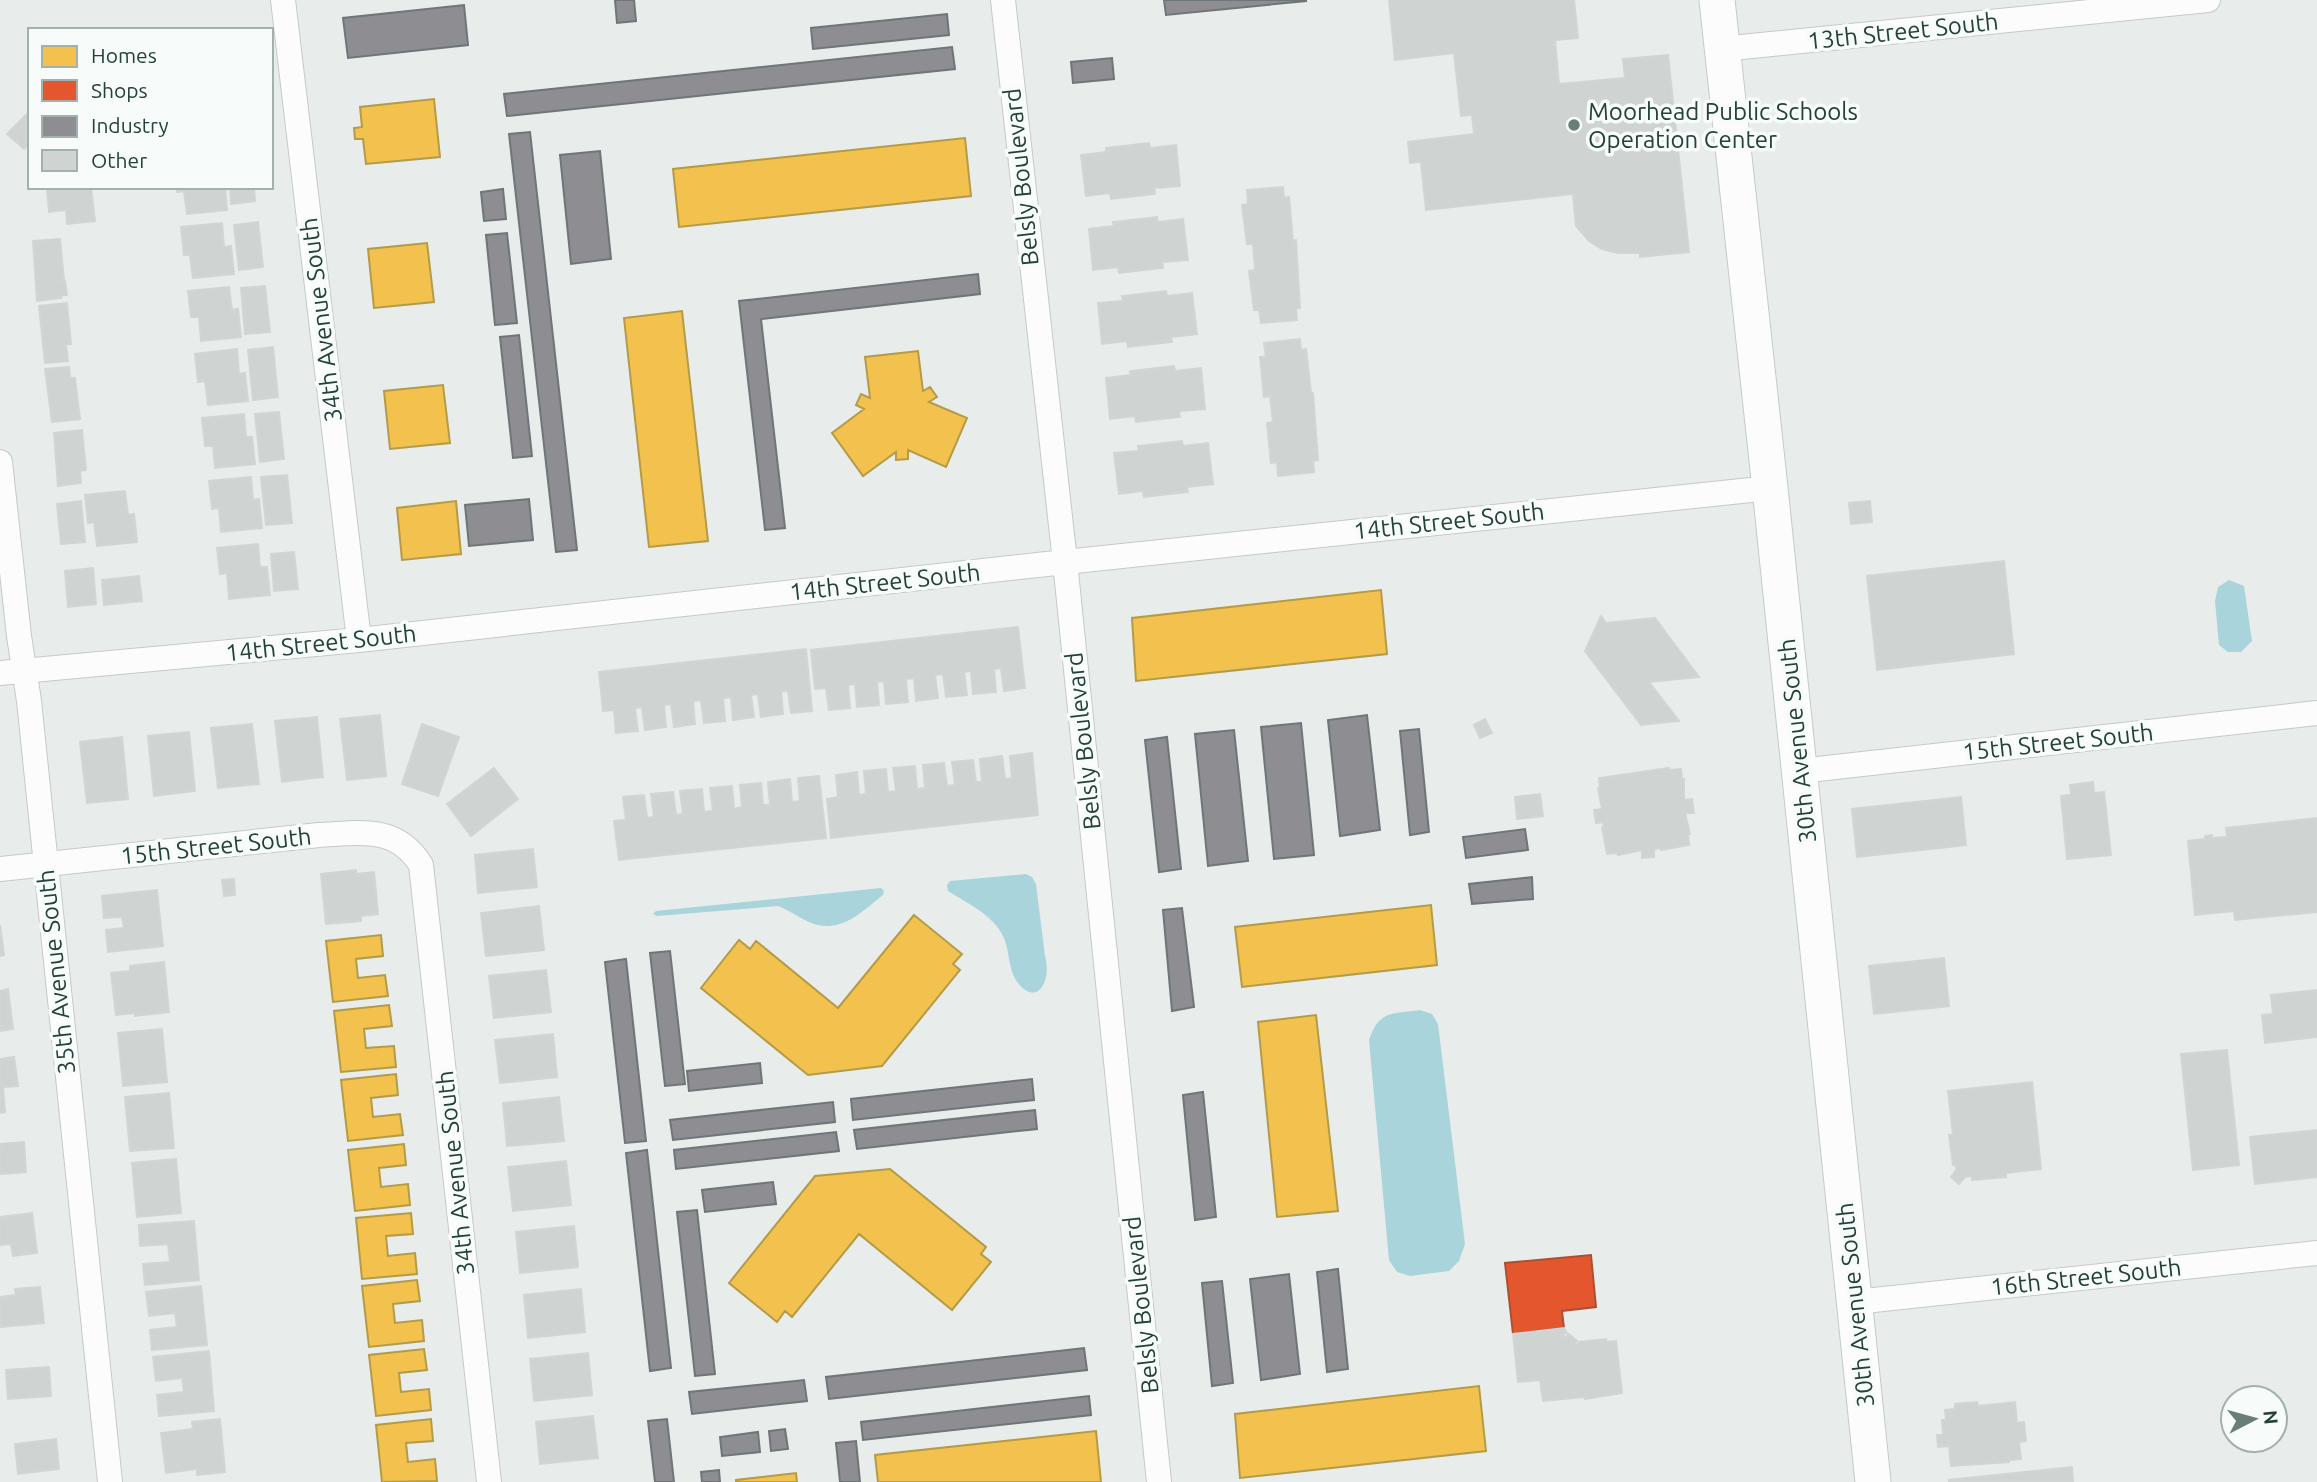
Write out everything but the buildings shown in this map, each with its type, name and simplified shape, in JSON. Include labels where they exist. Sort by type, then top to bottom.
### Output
[{"type":"street","name":"34th Avenue South","points":[[284,0],[359,640]]},
{"type":"street","name":"Belsly Boulevard","points":[[1003,0],[1065,562],[1159,1482]]},
{"type":"street","name":"30th Avenue South","points":[[1717,0],[1873,1482]]},
{"type":"street","name":"13th Street South","points":[[1722,49],[2208,0]]},
{"type":"street","name":"35th Avenue South","points":[[0,462],[11,671],[29,701],[110,1482]]},
{"type":"street","name":"14th Street South","points":[[11,671],[359,640],[1770,488]]},
{"type":"street","name":"15th Street South","points":[[1800,771],[2317,713]]},
{"type":"street","name":"15th Street South","points":[[0,869],[362,832],[391,837],[411,849],[421,865]]},
{"type":"street","name":"34th Avenue South","points":[[421,865],[489,1482]]},
{"type":"street","name":"16th Street South","points":[[1855,1302],[2317,1253]]},
{"type":"water","points":[[2229,580],[2244,586],[2252,641],[2241,652],[2228,652],[2219,645],[2215,601],[2218,587]]},
{"type":"water","points":[[1026,874],[1032,877],[1036,884],[1047,965],[1042,987],[1032,993],[1025,990],[1015,978],[999,929],[979,910],[948,891],[947,885],[950,881]]},
{"type":"water","points":[[881,888],[883,895],[861,913],[836,925],[813,924],[778,906],[657,916],[653,914],[656,911]]},
{"type":"water","points":[[1420,1010],[1432,1014],[1438,1024],[1465,1244],[1459,1261],[1449,1271],[1410,1276],[1397,1272],[1389,1260],[1369,1040],[1382,1018],[1394,1013]]},
{"type":"place","name":"Moorhead Public Schools Operation Center","points":[[1574,125]]}]
